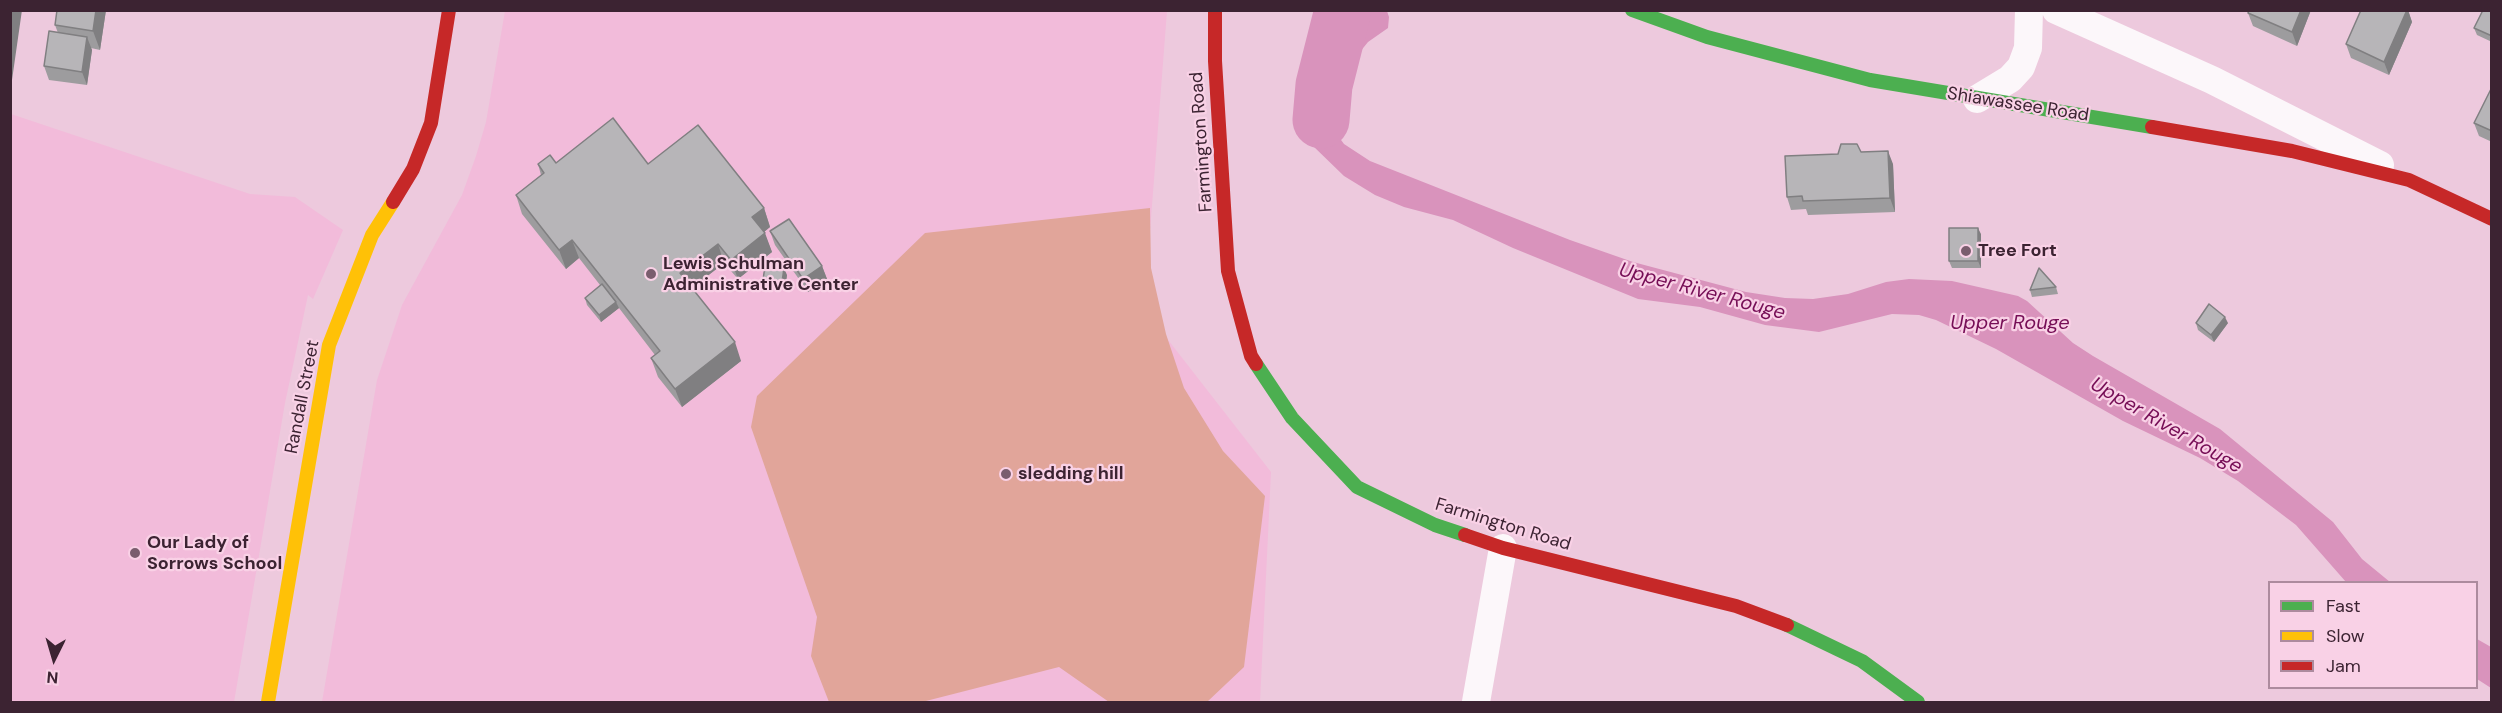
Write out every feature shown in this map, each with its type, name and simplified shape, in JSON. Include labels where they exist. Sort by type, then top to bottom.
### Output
[{"type":"street","name":"Randall Street","points":[[268,702],[329,345],[372,235],[413,169],[431,123],[449,10]]},
{"type":"street","name":"Farmington Road","points":[[1215,10],[1215,61],[1228,271],[1251,356],[1292,418],[1357,487],[1435,525],[1503,548],[1736,606],[1802,630],[1862,661],[1918,702]]},
{"type":"street","name":"Shiawassee Road","points":[[1632,10],[1707,37],[1870,80],[2292,151],[2409,180]]},
{"type":"street","points":[[1977,99],[2010,79],[2021,67],[2028,48],[2029,10]]},
{"type":"street","name":"Shiawassee Road","points":[[2056,10],[2212,80],[2409,180],[2492,219]]},
{"type":"street","points":[[1476,702],[1503,548]]},
{"type":"shaded area","points":[[505,11],[1167,11],[1144,309],[1271,472],[1260,702],[322,702],[377,380],[402,305],[462,195],[476,156],[486,122]]},
{"type":"shaded area","name":"Our Lady of Sorrows School","points":[[11,114],[250,194],[295,197],[343,230],[313,299],[308,295],[285,403],[234,702],[11,702]]},
{"type":"shaded area","name":"sledding hill","points":[[1150,208],[1151,268],[1166,334],[1184,388],[1223,451],[1265,496],[1244,667],[1207,702],[1109,702],[1059,667],[922,702],[829,702],[811,656],[817,617],[751,427],[757,396],[925,233]]},
{"type":"water","name":"Upper Rouge","points":[[1360,11],[1387,11],[1389,17],[1388,28],[1368,42],[1351,63],[1334,107],[1333,129],[1344,144],[1370,161],[1570,240],[1633,262],[1746,292],[1785,298],[1813,299],[1848,294],[1886,282],[1909,279],[1952,281],[2018,296],[2027,301],[2073,343],[2220,429],[2333,522],[2362,559],[2389,581],[2345,581],[2296,525],[2238,481],[2200,458],[2123,421],[1996,349],[1936,320],[1919,315],[1892,314],[1819,332],[1765,325],[1700,307],[1638,299],[1513,248],[1453,220],[1404,207],[1375,195],[1344,176],[1312,145],[1303,107],[1307,65],[1317,51],[1349,35],[1357,22]]},
{"type":"water","points":[[2478,640],[2491,647],[2491,688],[2478,680]]},
{"type":"building","points":[[57,10],[96,10],[93,31],[55,25]]},
{"type":"building","points":[[2249,10],[2301,10],[2292,32],[2248,13]]},
{"type":"building","points":[[2361,10],[2407,10],[2384,62],[2346,44]]},
{"type":"building","points":[[2483,10],[2492,10],[2492,36],[2474,28]]},
{"type":"building","points":[[49,31],[87,37],[82,72],[44,66]]},
{"type":"building","points":[[2492,87],[2492,131],[2474,123]]},
{"type":"building","name":"Lewis Schulman Administrative Center","points":[[613,118],[648,164],[698,125],[764,208],[752,217],[765,233],[731,260],[718,244],[680,273],[735,342],[675,389],[651,358],[660,351],[572,240],[559,250],[516,195],[544,173],[538,164],[550,155],[556,163]]},
{"type":"building","points":[[1841,144],[1857,144],[1861,152],[1888,151],[1890,198],[1803,201],[1802,196],[1787,197],[1785,156],[1838,154]]},
{"type":"building","points":[[789,219],[822,266],[803,279],[770,231]]},
{"type":"building","name":"Tree Fort","points":[[1949,228],[1978,228],[1978,261],[1949,261]]},
{"type":"building","points":[[765,266],[784,268],[782,282],[763,280]]},
{"type":"building","points":[[2039,268],[2056,287],[2030,290]]},
{"type":"building","points":[[602,284],[616,302],[599,315],[585,298]]},
{"type":"building","points":[[2209,304],[2225,317],[2211,335],[2196,323]]},
{"type":"waterway","name":"Upper River Rouge","points":[[1321,120],[1324,85],[1343,10]]},
{"type":"traffic: fast","points":[[1632,10],[1707,37],[1870,80],[2152,127]]},
{"type":"traffic: fast","points":[[1256,364],[1292,418],[1357,487],[1435,525],[1465,535]]},
{"type":"traffic: fast","points":[[1787,625],[1862,661],[1918,702]]},
{"type":"traffic: slow","points":[[268,702],[329,345],[372,235],[393,202]]},
{"type":"traffic: jam","points":[[393,202],[413,169],[431,123],[449,10]]},
{"type":"traffic: jam","points":[[1215,10],[1215,61],[1228,271],[1251,356],[1256,364]]},
{"type":"traffic: jam","points":[[2152,127],[2292,151],[2409,180],[2492,219]]},
{"type":"traffic: jam","points":[[1465,535],[1503,548],[1736,606],[1787,625]]},
{"type":"place","name":"Tree Fort","points":[[1966,251]]},
{"type":"place","name":"Lewis Schulman Administrative Center","points":[[651,274]]},
{"type":"place","name":"sledding hill","points":[[1006,474]]},
{"type":"place","name":"Our Lady of Sorrows School","points":[[135,553]]}]
